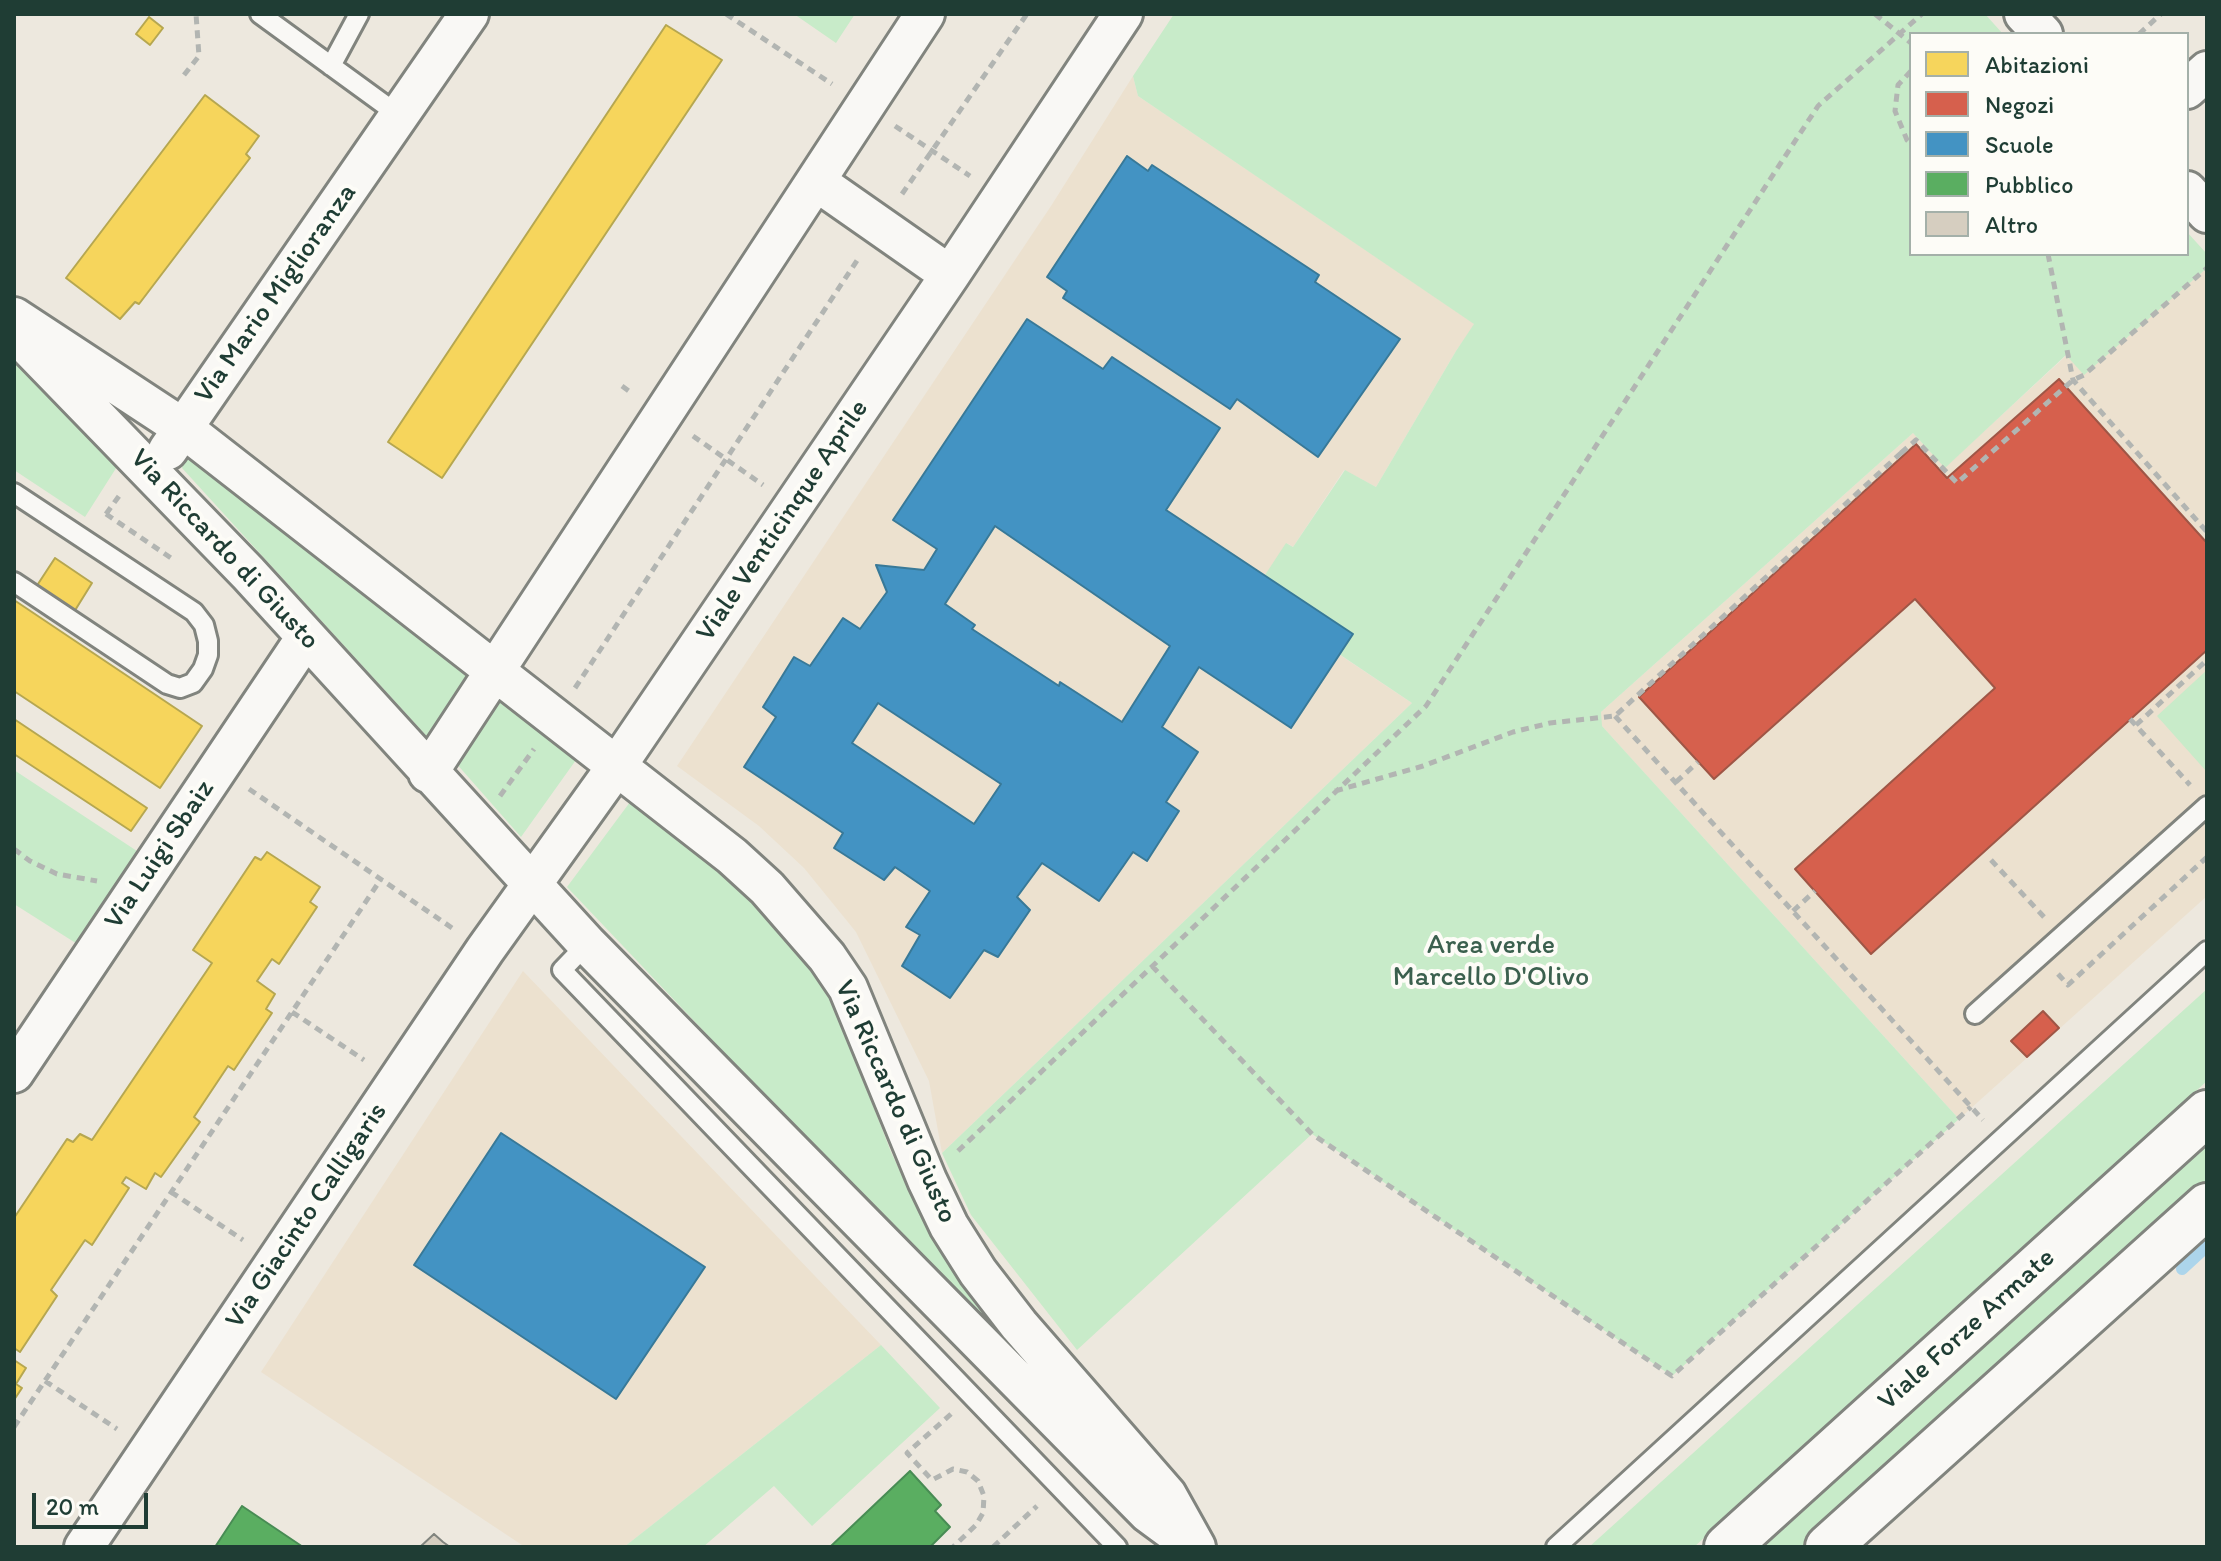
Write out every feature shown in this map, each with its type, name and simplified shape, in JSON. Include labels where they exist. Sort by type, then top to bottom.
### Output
[{"type":"street","name":"Via Mario Miglioranza","points":[[153,472],[469,14]]},
{"type":"street","points":[[428,773],[925,14]]},
{"type":"street","name":"Viale Venticinque Aprile","points":[[616,767],[1123,14]]},
{"type":"street","points":[[2024,14],[2041,32]]},
{"type":"street","points":[[2189,87],[2207,71]]},
{"type":"street","points":[[817,182],[950,275]]},
{"type":"street","points":[[2189,193],[2207,213]]},
{"type":"street","name":"Via Riccardo di Giusto","points":[[14,317],[183,428],[732,856],[767,888],[827,957],[848,988],[927,1180],[964,1249],[1019,1325],[1167,1495],[1195,1547]]},
{"type":"street","name":"Via Riccardo di Giusto","points":[[14,332],[153,472],[306,637],[915,1306],[1148,1513],[1195,1547]]},
{"type":"street","name":"Via Luigi Sbaiz","points":[[14,1073],[306,637]]},
{"type":"street","points":[[531,885],[616,767]]},
{"type":"street","name":"Via Giacinto Calligaris","points":[[84,1547],[531,885]]},
{"type":"street","name":"Viale Forze Armate","points":[[1727,1547],[2207,1113]]},
{"type":"street","points":[[1828,1547],[2207,1206]]},
{"type":"lane","points":[[260,14],[400,116]]},
{"type":"lane","points":[[331,66],[359,14]]},
{"type":"lane","points":[[14,493],[194,612],[204,625],[208,641],[208,655],[203,669],[193,683],[180,688],[167,684],[14,582]]},
{"type":"lane","points":[[1975,1014],[2202,800]]},
{"type":"lane","points":[[1556,1547],[2207,951]]},
{"type":"lane","points":[[915,1306],[1117,1547]]},
{"type":"path","points":[[184,75],[199,56],[196,14]]},
{"type":"path","points":[[726,14],[835,86]]},
{"type":"path","points":[[900,198],[1027,14]]},
{"type":"path","points":[[1875,14],[1909,42]]},
{"type":"path","points":[[951,1157],[1426,706],[1818,106],[1922,14]]},
{"type":"path","points":[[2141,32],[2161,14]]},
{"type":"path","points":[[1909,73],[1898,85],[1895,111],[1909,142]]},
{"type":"path","points":[[884,119],[972,177]]},
{"type":"path","points":[[572,692],[860,256]]},
{"type":"path","points":[[2048,256],[2073,380],[2207,532]]},
{"type":"path","points":[[1334,792],[1423,766],[1513,732],[1550,723],[1615,716],[1916,440],[1957,483],[2073,380],[2084,375],[2207,268]]},
{"type":"path","points":[[688,433],[768,489]]},
{"type":"path","points":[[106,514],[169,557]]},
{"type":"path","points":[[2136,725],[2207,660]]},
{"type":"path","points":[[1152,966],[1312,1134],[1672,1376],[1971,1107],[1615,716]]},
{"type":"path","points":[[2130,719],[2202,800]]},
{"type":"path","points":[[493,806],[535,747]]},
{"type":"path","points":[[1676,782],[1698,762]]},
{"type":"path","points":[[247,788],[463,935]]},
{"type":"path","points":[[14,849],[57,874],[110,883],[135,891]]},
{"type":"path","points":[[2053,969],[2068,985],[2207,857]]},
{"type":"path","points":[[1991,860],[2050,923]]},
{"type":"path","points":[[14,1427],[381,879]]},
{"type":"path","points":[[1793,911],[1815,891]]},
{"type":"path","points":[[292,1012],[397,1082]]},
{"type":"path","points":[[171,1192],[276,1262]]},
{"type":"path","points":[[45,1381],[149,1450]]},
{"type":"path","points":[[952,1413],[907,1453],[932,1480],[953,1469],[967,1472],[978,1481],[984,1496],[983,1513],[976,1525],[953,1547]]},
{"type":"path","points":[[993,1547],[1038,1505]]},
{"type":"shaded area","points":[[1133,76],[1138,96],[1475,324],[1376,487],[1344,470],[1293,547],[1287,543],[1353,634],[1340,655],[1412,703],[942,1153],[929,1081],[856,932],[804,868],[759,826],[677,766],[1051,206]]},
{"type":"shaded area","points":[[2207,268],[2207,896],[1959,1119],[1601,725],[1601,712],[1913,433],[1945,467],[2067,355],[2084,374]]},
{"type":"shaded area","points":[[523,971],[881,1345],[624,1547],[525,1547],[261,1372]]},
{"type":"green space","points":[[794,14],[855,14],[836,43]]},
{"type":"green space","name":"Area verde Marcello D'Olivo","points":[[1174,14],[1985,14],[2001,32],[1909,32],[1909,256],[2189,256],[2189,234],[2207,254],[2207,268],[2084,375],[2066,355],[1945,468],[1913,433],[1601,712],[1602,726],[1959,1119],[1672,1376],[1312,1134],[1077,1350],[971,1215],[942,1153],[1412,703],[1339,654],[1352,634],[1265,575],[1286,543],[1293,547],[1345,470],[1376,487],[1474,324],[1138,96],[1133,76]]},
{"type":"green space","points":[[14,360],[120,462],[85,517],[14,470]]},
{"type":"green space","points":[[189,446],[473,675],[431,741],[182,468]]},
{"type":"green space","points":[[2207,670],[2207,772],[2157,716]]},
{"type":"green space","points":[[499,702],[576,760],[521,837],[455,762]]},
{"type":"green space","points":[[14,770],[143,855],[82,947],[14,904]]},
{"type":"green space","points":[[636,794],[715,860],[794,940],[830,994],[891,1152],[909,1190],[935,1239],[1018,1346],[1010,1354],[567,887]]},
{"type":"green space","points":[[2207,989],[2207,1081],[1694,1547],[1589,1547]]},
{"type":"green space","points":[[2207,1136],[2207,1183],[1807,1547],[1756,1547]]},
{"type":"green space","points":[[881,1345],[940,1408],[812,1526],[774,1486],[703,1547],[624,1547]]},
{"type":"building: Abitazioni","points":[[149,17],[163,28],[150,45],[136,34]]},
{"type":"building: Abitazioni","points":[[666,25],[722,60],[442,478],[388,442]]},
{"type":"building: Abitazioni","points":[[205,95],[259,136],[246,154],[250,158],[139,304],[135,302],[120,319],[66,278]]},
{"type":"building: Abitazioni","points":[[55,558],[92,583],[74,612],[36,587]]},
{"type":"building: Abitazioni","points":[[14,600],[202,726],[160,788],[14,691]]},
{"type":"building: Abitazioni","points":[[14,719],[147,808],[131,831],[14,754]]},
{"type":"building: Abitazioni","points":[[267,852],[320,887],[310,902],[317,907],[279,964],[272,959],[257,981],[275,994],[266,1009],[272,1013],[234,1070],[228,1066],[194,1117],[200,1122],[161,1177],[155,1173],[146,1189],[126,1177],[122,1183],[129,1188],[92,1245],[85,1240],[51,1290],[57,1296],[20,1352],[14,1348],[14,1218],[67,1139],[73,1142],[80,1134],[92,1140],[212,963],[193,950],[255,857],[261,860]]},
{"type":"building: Abitazioni","points":[[14,1360],[26,1368],[16,1384],[22,1388],[14,1400]]},
{"type":"building: Negozi","points":[[2059,379],[2207,543],[2207,650],[1871,954],[1795,869],[1995,688],[1915,599],[1714,779],[1639,697],[1916,444],[1947,478]]},
{"type":"building: Negozi","points":[[2043,1011],[2059,1028],[2027,1057],[2011,1041]]},
{"type":"building: Scuole","points":[[1127,156],[1148,171],[1152,165],[1319,275],[1315,282],[1400,339],[1318,457],[1237,399],[1230,409],[1063,298],[1067,291],[1047,277]]},
{"type":"building: Scuole","points":[[1027,319],[1103,369],[1112,357],[1220,428],[1166,510],[1353,634],[1291,728],[1199,667],[1162,727],[1198,752],[1166,802],[1179,811],[1147,861],[1133,852],[1099,901],[1042,863],[1017,897],[1030,910],[998,957],[984,950],[950,998],[902,966],[920,935],[906,927],[930,891],[895,867],[884,880],[834,848],[843,833],[744,767],[776,717],[763,707],[794,657],[810,666],[843,618],[860,629],[887,592],[876,565],[924,570],[937,549],[893,520]],"holes":[[[995,526],[1170,646],[1122,722],[1060,682],[1059,686],[975,631],[972,629],[975,625],[945,604]],[[878,703],[1001,784],[974,824],[852,743]]]},
{"type":"building: Scuole","points":[[501,1133],[705,1267],[616,1399],[414,1265]]},
{"type":"building: Pubblico","points":[[910,1471],[941,1505],[935,1511],[950,1527],[930,1547],[830,1547]]},
{"type":"building: Pubblico","points":[[242,1506],[303,1547],[215,1547]]},
{"type":"building: Altro","points":[[434,1534],[443,1542],[450,1547],[420,1547]]},
{"type":"waterway","points":[[2182,1269],[2207,1246]]}]
